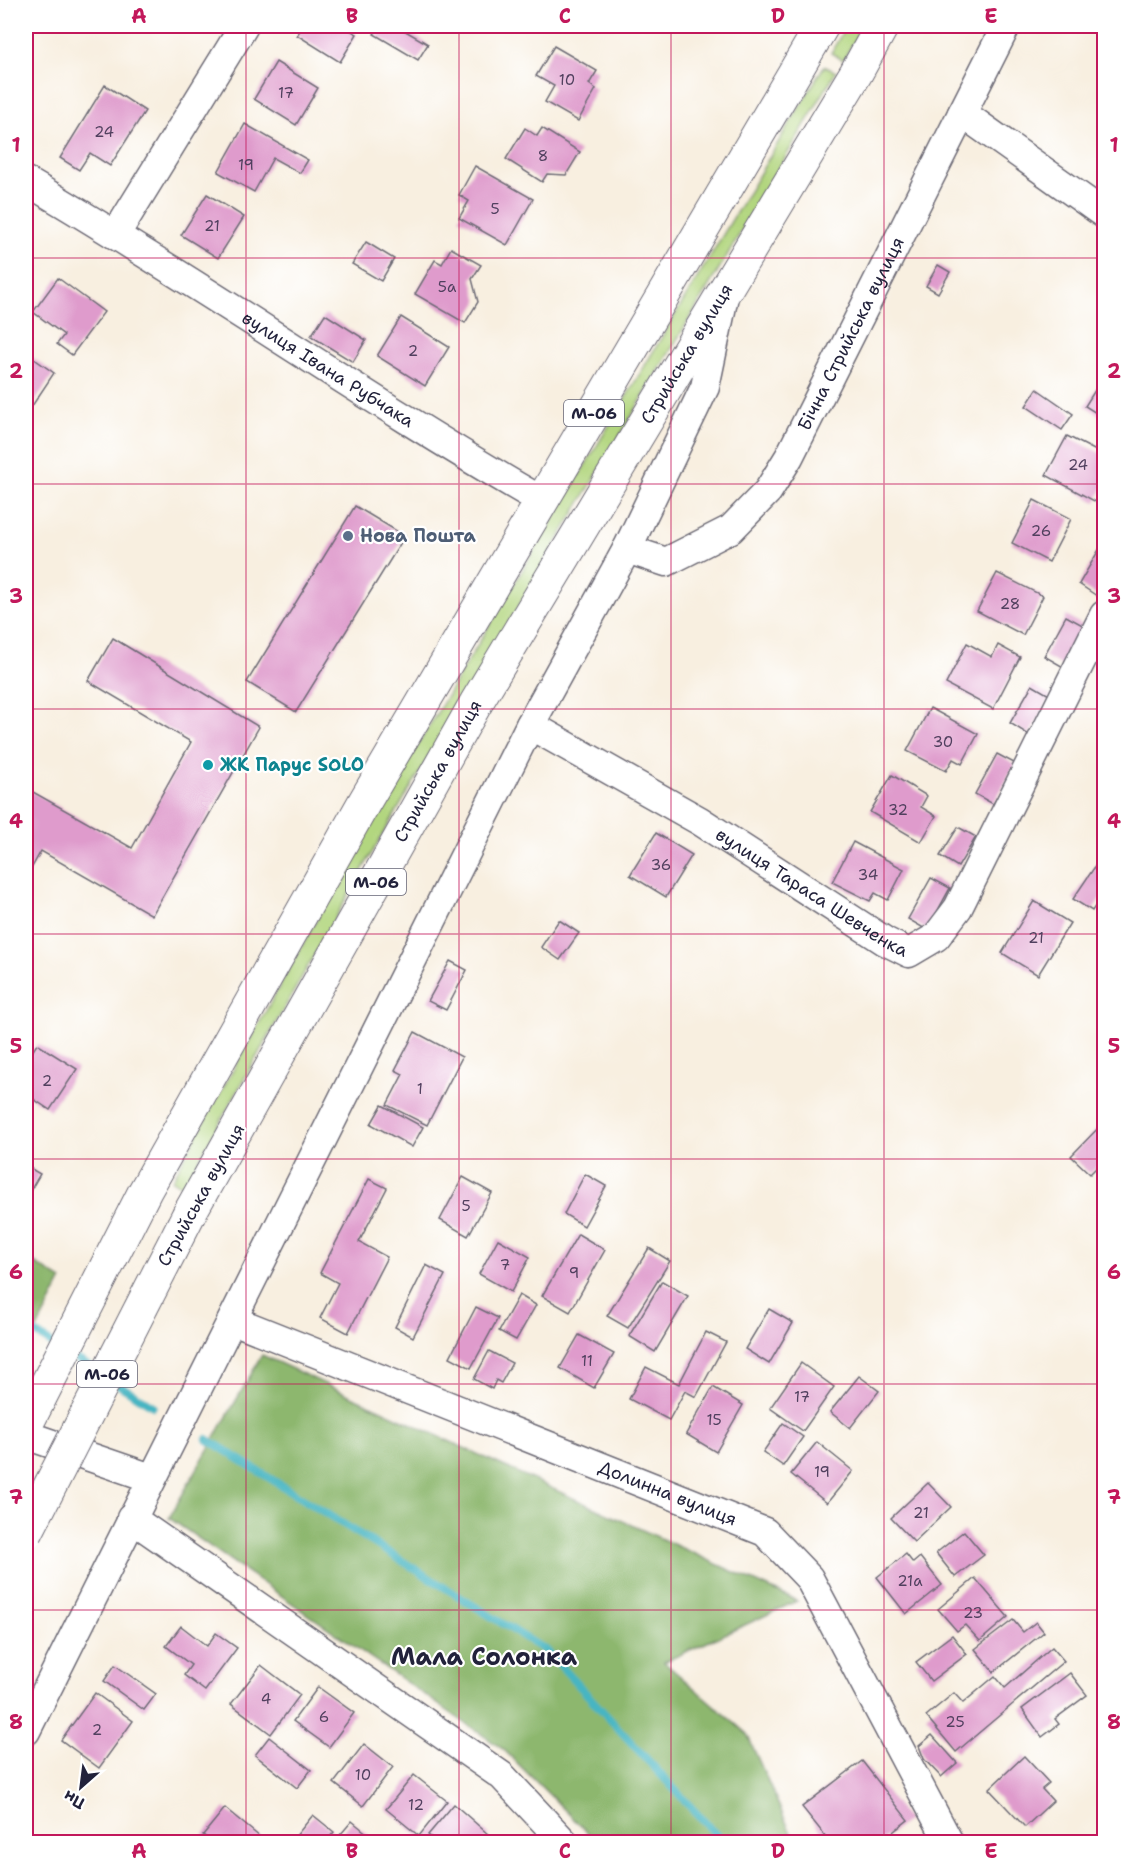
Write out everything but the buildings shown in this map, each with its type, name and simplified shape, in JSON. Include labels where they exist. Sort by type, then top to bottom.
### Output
[{"type":"highway","name":"М-06","points":[[26,1425],[145,1191],[365,801],[822,26]]},
{"type":"highway","name":"Стрийська вулиця","points":[[26,1533],[189,1214],[476,703],[882,26]]},
{"type":"street","points":[[116,234],[244,26]]},
{"type":"street","name":"Бічна Стрийська вулиця","points":[[627,549],[666,562],[731,528],[768,491],[789,457],[1006,26]]},
{"type":"street","points":[[962,113],[1104,213]]},
{"type":"street","name":"вулиця Івана Рубчака","points":[[26,181],[116,234],[477,464],[542,501]]},
{"type":"street","points":[[26,1731],[530,725],[627,549],[705,387],[726,289]]},
{"type":"street","name":"вулиця Тараса Шевченка","points":[[530,725],[700,821],[885,941],[909,953],[936,937],[958,908],[1104,615]]},
{"type":"street","name":"Долинна вулиця","points":[[233,1320],[765,1532],[808,1578],[948,1842]]},
{"type":"street","points":[[26,1435],[151,1478]]},
{"type":"street","points":[[131,1518],[502,1776],[564,1842]]},
{"type":"green space","points":[[846,26],[863,26],[843,60],[831,53]]},
{"type":"green space","points":[[824,66],[836,72],[376,846],[183,1187],[172,1180],[361,840]]},
{"type":"green space","points":[[26,1258],[62,1280],[26,1350]]},
{"type":"green space","points":[[262,1355],[797,1601],[664,1662],[747,1734],[795,1842],[597,1842],[504,1750],[169,1518]]},
{"type":"waterway","points":[[26,1327],[57,1347]]},
{"type":"waterway","points":[[70,1355],[98,1372]]},
{"type":"waterway","points":[[111,1380],[153,1406]]},
{"type":"waterway","points":[[207,1439],[548,1652],[723,1842]]},
{"type":"place","name":"Нова Пошта","points":[[348,536]]},
{"type":"place","name":"ЖК Парус SOLO","points":[[208,765]]},
{"type":"district","name":"Мала Солонка","points":[[484,1657]]}]
